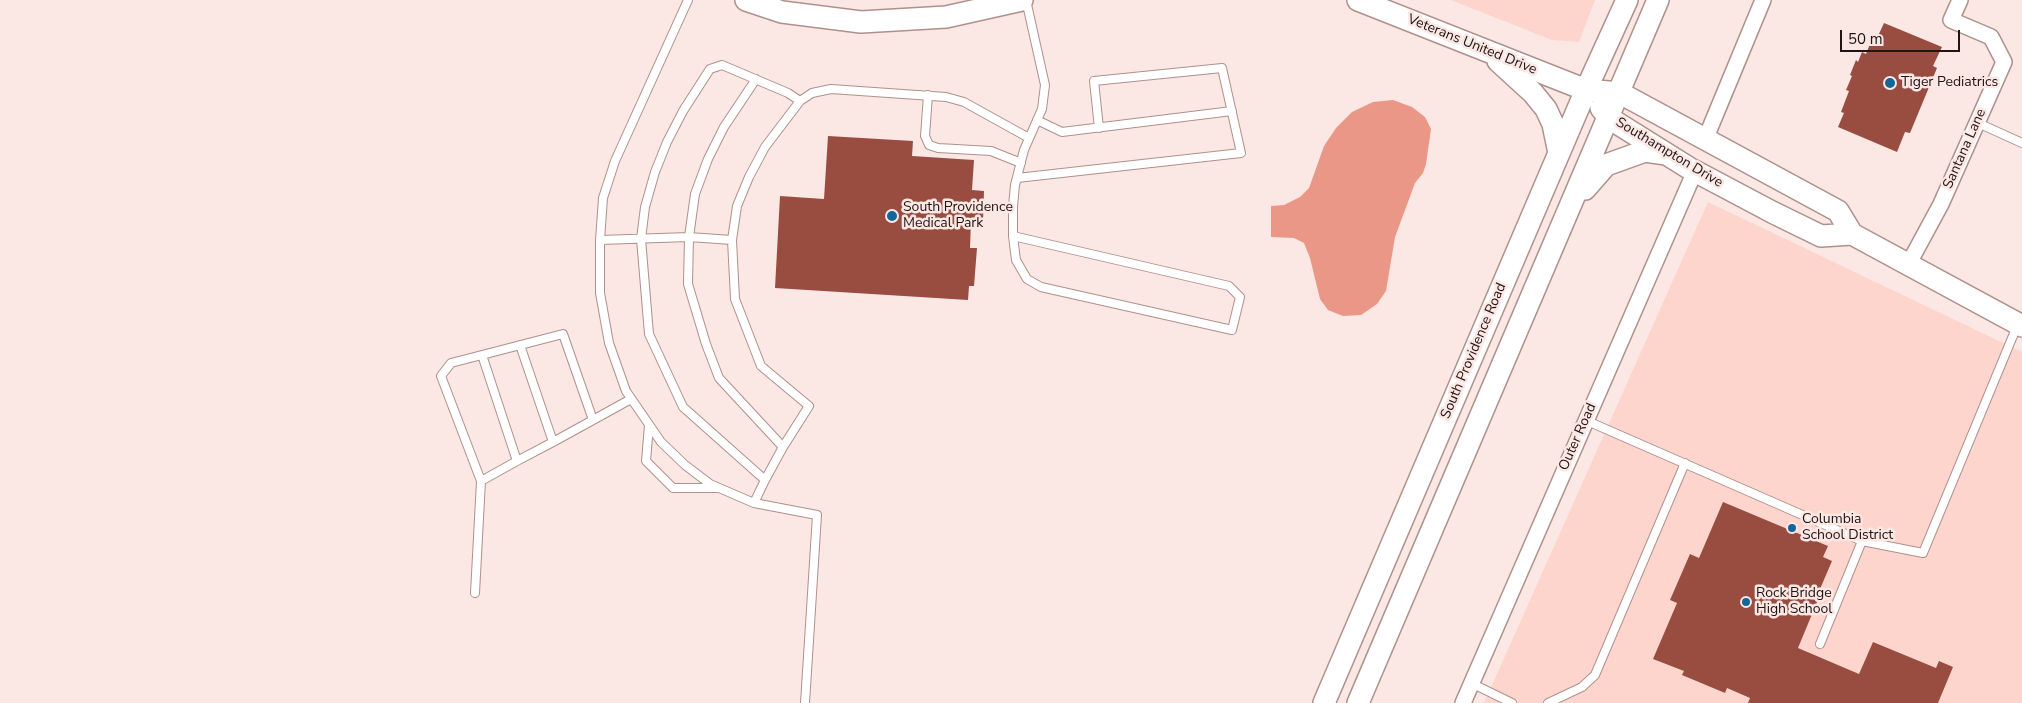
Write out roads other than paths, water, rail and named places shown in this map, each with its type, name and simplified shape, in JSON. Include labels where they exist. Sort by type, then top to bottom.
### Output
[{"type":"main road","points":[[746,0],[782,12],[860,22],[946,18],[1022,0]]},
{"type":"main road","name":"Veterans United Drive","points":[[1358,0],[1586,90]]},
{"type":"main road","name":"South Providence Road","points":[[1324,703],[1586,90],[1627,0]]},
{"type":"main road","points":[[1358,703],[1620,93],[1658,0]]},
{"type":"main road","points":[[1488,52],[1534,93],[1546,109],[1553,124],[1559,154]]},
{"type":"main road","name":"Southampton Drive","points":[[1586,90],[1620,93],[1838,211],[1852,234],[2020,325]]},
{"type":"main road","name":"Southampton Drive","points":[[1586,90],[1609,118],[1695,171],[1821,236],[1852,234]]},
{"type":"main road","points":[[1570,209],[1590,181],[1606,165],[1645,152],[1669,155]]},
{"type":"street","points":[[1705,140],[1763,0]]},
{"type":"street","name":"Santana Lane","points":[[1908,265],[1929,228],[1978,124],[2004,62],[1991,37],[1951,20],[1960,0]]},
{"type":"street","name":"Outer Road","points":[[1463,703],[1695,171]]},
{"type":"lane","points":[[688,0],[615,161],[602,198],[600,293],[609,343],[626,391],[661,442],[685,465],[718,488],[754,503],[817,515],[804,703]]},
{"type":"lane","points":[[1013,236],[1229,286],[1240,297],[1232,330],[1041,287],[1027,279],[1016,260],[1013,236],[1013,206],[1017,178],[1042,109],[1045,85],[1026,0]]},
{"type":"lane","points":[[765,480],[683,406],[649,334],[641,239],[645,207],[655,172],[683,112],[710,69],[722,65],[788,93],[800,101]]},
{"type":"lane","points":[[1017,178],[1241,153],[1222,68],[1094,80],[1099,128]]},
{"type":"lane","points":[[756,79],[724,127],[708,159],[695,194],[689,237],[688,284],[718,378],[783,447]]},
{"type":"lane","points":[[754,503],[783,447],[809,406],[761,366],[735,300],[732,240],[738,206],[749,177],[765,147],[800,101],[812,93],[831,89],[946,97],[964,102],[1030,138]]},
{"type":"lane","points":[[928,95],[924,136],[930,145],[938,148],[991,151],[1021,163]]},
{"type":"lane","points":[[1037,120],[1062,132],[1232,112]]},
{"type":"lane","points":[[1978,124],[2022,143]]},
{"type":"lane","points":[[600,240],[689,237],[732,240]]},
{"type":"lane","points":[[1586,420],[1862,541],[1923,553],[2020,325]]},
{"type":"lane","points":[[475,593],[481,481],[441,376],[450,364],[563,334],[593,420]]},
{"type":"lane","points":[[520,345],[553,442]]},
{"type":"lane","points":[[482,355],[517,461]]},
{"type":"lane","points":[[481,481],[631,399]]},
{"type":"lane","points":[[649,425],[646,461],[673,488],[718,488]]},
{"type":"lane","points":[[1548,703],[1582,687],[1595,675],[1685,463]]},
{"type":"lane","points":[[1820,644],[1862,541]]},
{"type":"lane","points":[[1471,683],[1512,703]]},
{"type":"place","name":"Tiger Pediatrics","points":[[1890,83]]},
{"type":"place","name":"South Providence Medical Park","points":[[892,216]]},
{"type":"place","name":"Columbia School District","points":[[1792,528]]},
{"type":"place","name":"Rock Bridge High School","points":[[1746,602]]}]
